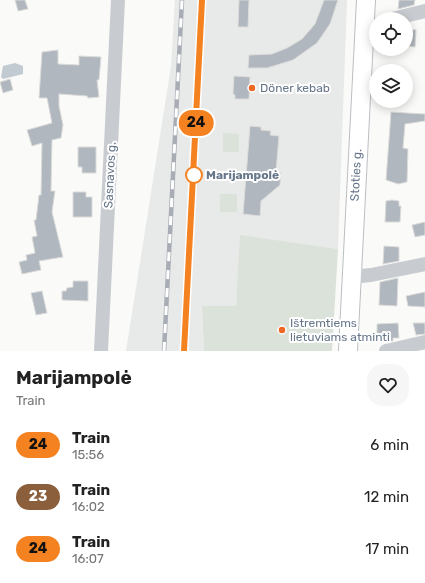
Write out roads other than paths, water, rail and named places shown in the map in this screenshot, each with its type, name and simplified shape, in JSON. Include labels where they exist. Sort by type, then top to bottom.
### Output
[{"type":"main road","name":"Stoties g.","points":[[366,0],[369,16]]},
{"type":"main road","name":"Stoties g.","points":[[348,351],[351,277],[369,35]]},
{"type":"street","name":"Sasnavos g.","points":[[102,351],[118,0]]},
{"type":"street","points":[[413,14],[425,11]]},
{"type":"street","points":[[351,277],[371,275],[425,264]]},
{"type":"street","points":[[386,351],[425,342]]},
{"type":"railway","points":[[164,351],[182,0]]},
{"type":"railway","points":[[184,351],[202,0]]},
{"type":"train","name":"24","points":[[184,351],[202,0]]},
{"type":"place","name":"Döner kebab","points":[[252,88]]},
{"type":"place","name":"Marijampolė","points":[[194,175]]},
{"type":"place","name":"Ištremtiems lietuviams atminti","points":[[282,330]]}]
